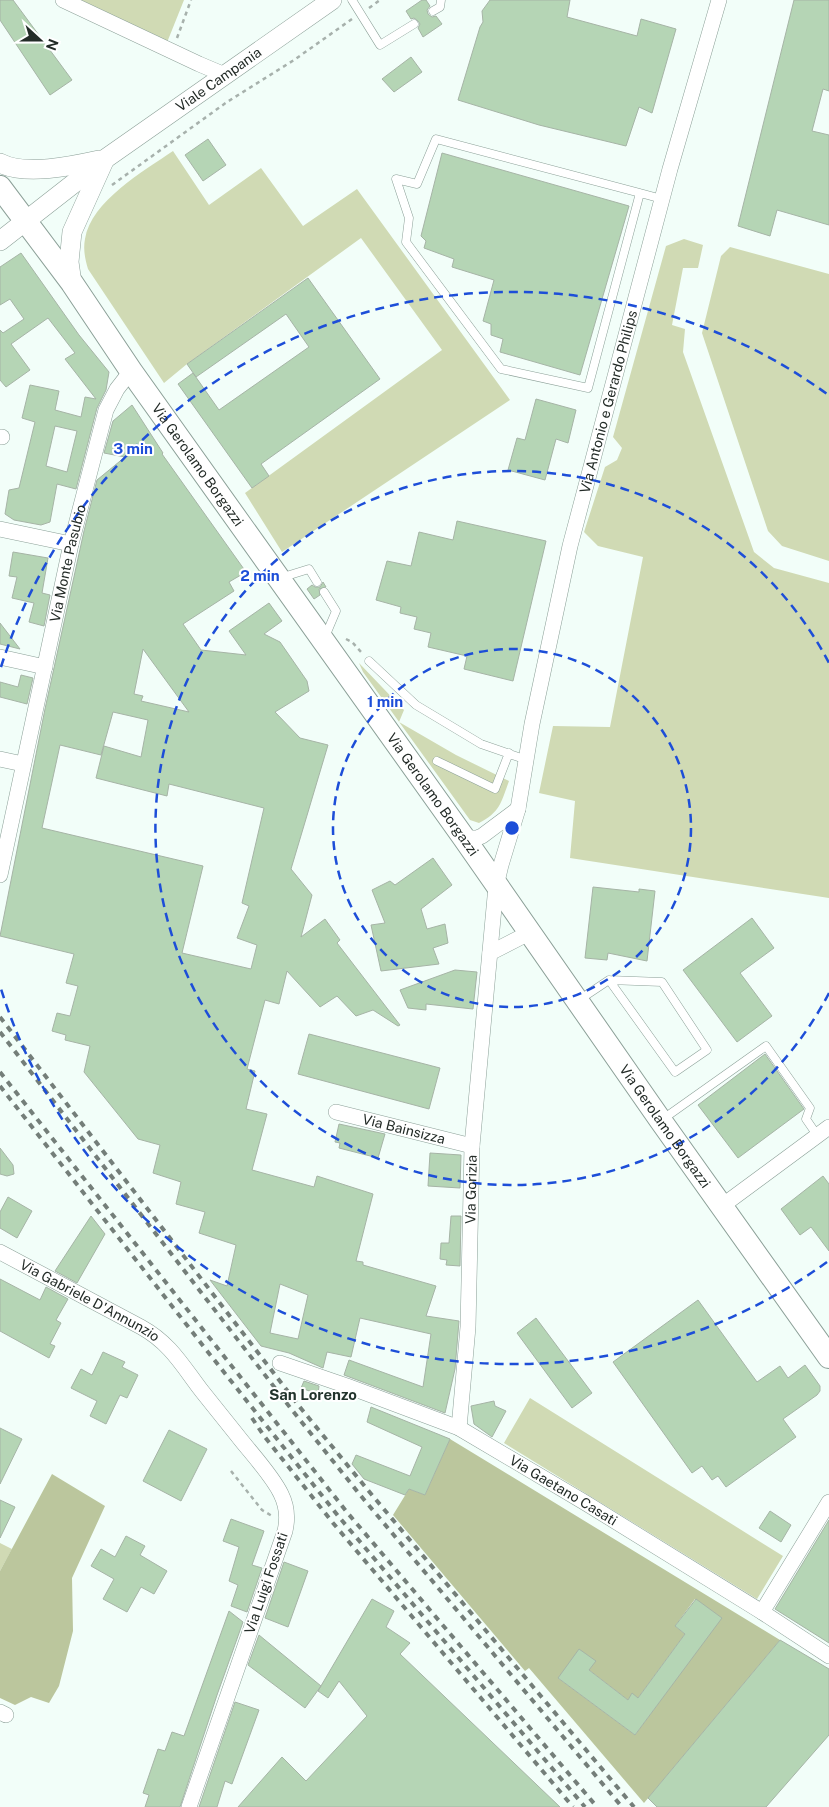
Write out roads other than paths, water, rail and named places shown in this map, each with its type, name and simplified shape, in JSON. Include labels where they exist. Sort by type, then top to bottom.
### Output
[{"type":"main road","name":"Via Gerolamo Borgazzi","points":[[0,187],[72,283],[131,371],[278,579],[327,632],[496,886],[829,1357]]},
{"type":"street","points":[[63,0],[225,75]]},
{"type":"street","name":"Viale Campania","points":[[0,241],[105,159],[332,0]]},
{"type":"street","name":"Via Antonio e Gerardo Philips","points":[[496,886],[518,809],[570,546],[662,199],[719,0]]},
{"type":"street","points":[[72,283],[69,262],[72,232],[105,159]]},
{"type":"street","name":"Viale Campania","points":[[0,163],[23,169],[69,167],[105,159]]},
{"type":"street","name":"Via Monte Pasubio","points":[[0,875],[2,856],[71,544],[106,410],[116,389],[131,371]]},
{"type":"street","points":[[0,529],[71,544]]},
{"type":"street","points":[[0,657],[45,667]]},
{"type":"street","points":[[0,759],[23,764]]},
{"type":"street","points":[[464,838],[482,836],[518,809]]},
{"type":"street","name":"Via Gorizia","points":[[459,1428],[468,1327],[472,1146],[496,886]]},
{"type":"street","points":[[490,953],[529,933]]},
{"type":"street","name":"Via Bainsizza","points":[[336,1112],[472,1146]]},
{"type":"street","points":[[722,1206],[823,1131]]},
{"type":"street","name":"Via Gabriele D'Annunzio","points":[[0,1252],[149,1332],[176,1355]]},
{"type":"street","name":"Via Luigi Fossati","points":[[176,1355],[280,1492],[286,1509],[287,1524],[189,1807]]},
{"type":"street","name":"Via Gaetano Casati","points":[[280,1363],[459,1428],[584,1502],[762,1612],[829,1656]]},
{"type":"street","points":[[762,1612],[829,1502]]},
{"type":"lane","points":[[352,0],[380,45],[414,24]]},
{"type":"lane","points":[[433,11],[440,7],[441,0]]},
{"type":"lane","points":[[640,193],[588,388],[501,369],[406,242],[409,218],[396,179],[417,184],[436,139],[640,193],[662,199]]},
{"type":"lane","points":[[278,579],[309,569],[317,582]]},
{"type":"lane","points":[[324,592],[336,611],[327,632]]},
{"type":"lane","points":[[369,661],[416,705],[481,744],[527,760]]},
{"type":"lane","points":[[437,761],[495,789],[509,753]]},
{"type":"lane","points":[[577,1001],[609,980],[662,982],[707,1050],[675,1072],[609,980]]},
{"type":"lane","points":[[661,1121],[766,1046],[810,1108],[806,1119],[823,1131]]},
{"type":"railway","points":[[0,1017],[299,1406],[634,1807]]},
{"type":"railway","points":[[0,1032],[292,1410],[361,1496],[622,1807]]},
{"type":"railway","points":[[0,1072],[346,1511],[597,1807]]},
{"type":"railway","points":[[0,1086],[339,1517],[585,1807]]},
{"type":"railway","points":[[252,1418],[333,1523],[573,1807]]},
{"type":"district","name":"San Lorenzo","points":[[313,1395]]}]
